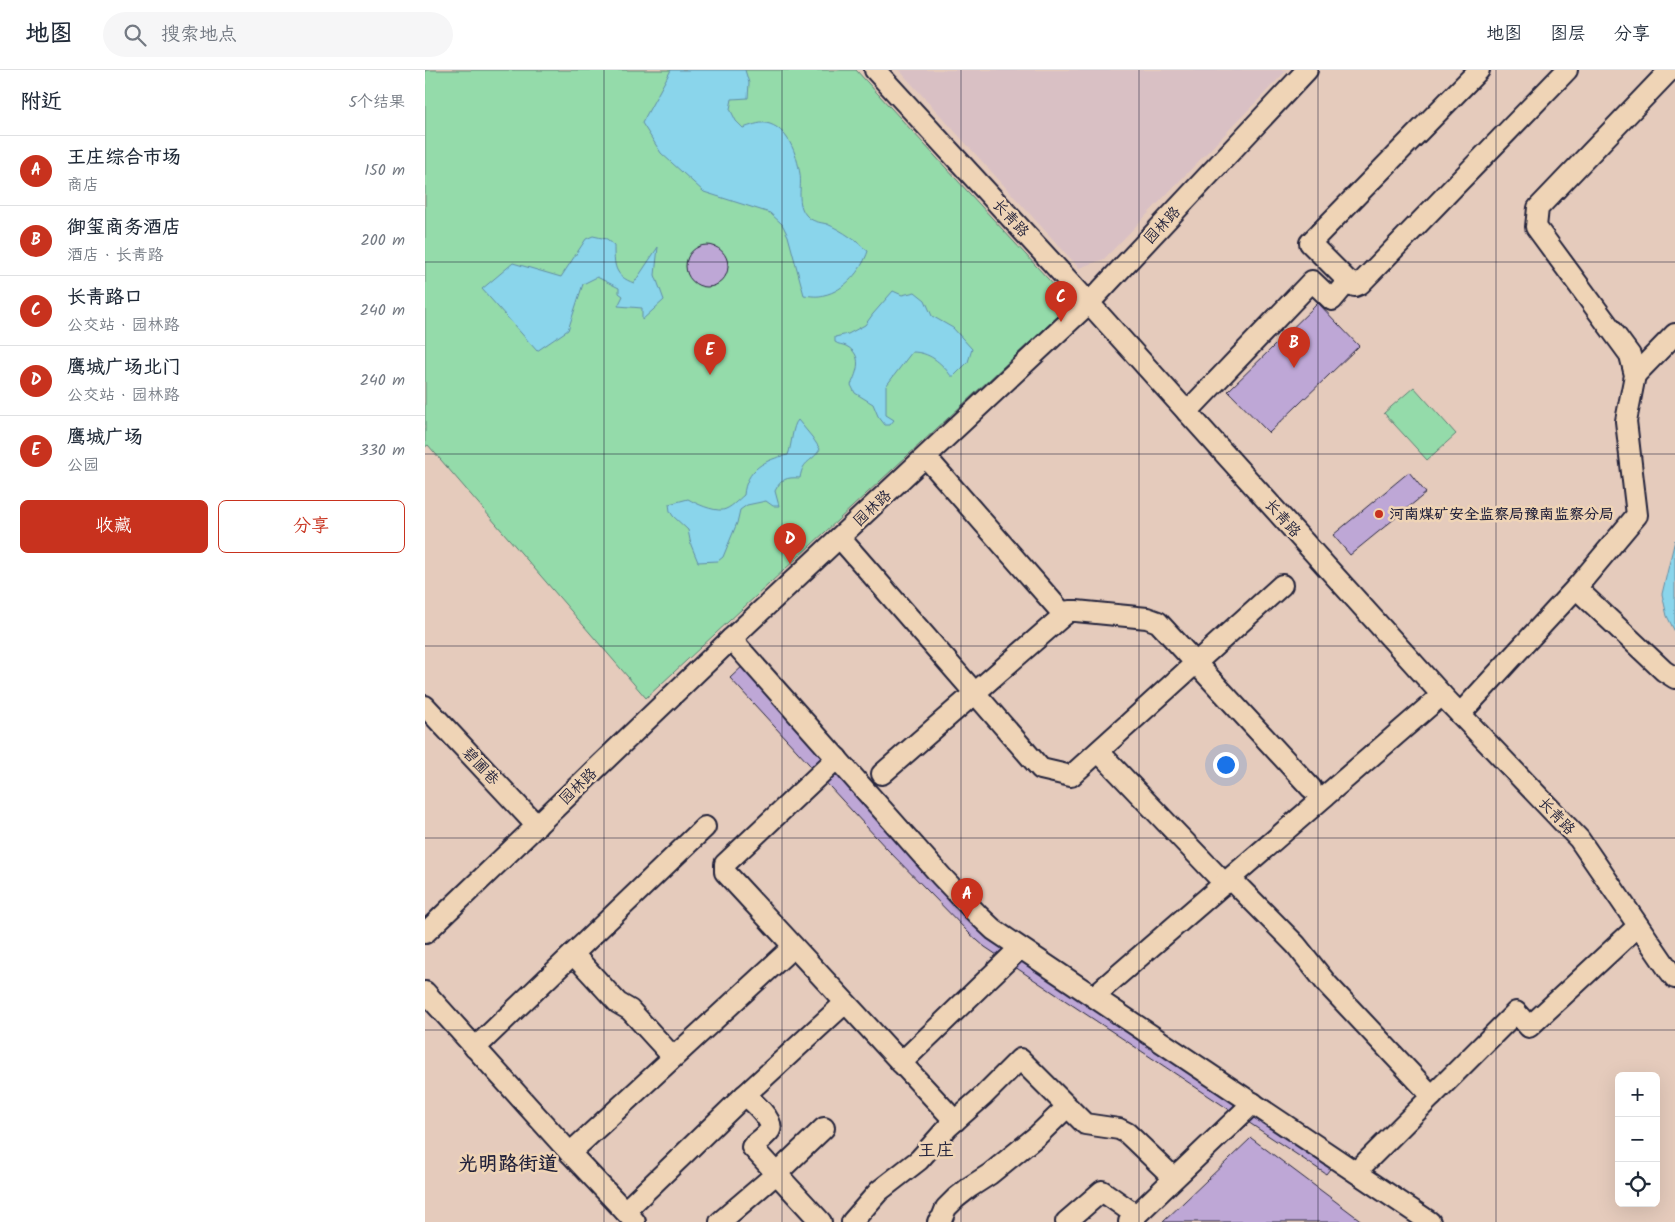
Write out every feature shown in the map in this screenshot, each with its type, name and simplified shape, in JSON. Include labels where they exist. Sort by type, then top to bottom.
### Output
[{"type":"street","name":"长青路","points":[[875,70],[1089,303],[1442,695],[1579,839],[1675,978]]},
{"type":"street","name":"园林路","points":[[425,933],[731,639],[1089,303],[1307,70]]},
{"type":"street","points":[[1473,72],[1310,244],[1355,286],[1360,284],[1567,70]]},
{"type":"street","points":[[1460,714],[1576,588],[1637,516],[1627,421],[1635,375],[1631,355],[1536,227],[1538,208],[1670,70]]},
{"type":"street","points":[[1187,412],[1312,281],[1332,300],[1348,281]]},
{"type":"street","points":[[1635,375],[1675,334]]},
{"type":"street","points":[[926,457],[1063,614]]},
{"type":"street","points":[[840,538],[1041,769],[1071,776],[1282,585]]},
{"type":"street","points":[[1576,588],[1664,671],[1675,678]]},
{"type":"street","points":[[882,774],[1063,614],[1069,611],[1076,611],[1147,618],[1157,622],[1311,788]]},
{"type":"street","points":[[731,639],[978,916],[994,930],[1430,1222]]},
{"type":"street","points":[[1094,996],[1442,695]]},
{"type":"street","name":"碧圃巷","points":[[425,706],[537,826]]},
{"type":"street","points":[[1099,752],[1228,881],[1296,945],[1327,984],[1432,1096]]},
{"type":"street","points":[[837,758],[725,864],[725,872],[955,1121]]},
{"type":"street","points":[[475,1048],[705,827]]},
{"type":"street","points":[[1356,1172],[1516,1012],[1529,1027],[1638,926]]},
{"type":"street","points":[[570,1152],[793,947]]},
{"type":"street","points":[[901,1063],[1019,949]]},
{"type":"street","points":[[573,954],[618,1003],[630,1010],[673,1057]]},
{"type":"street","points":[[425,992],[630,1216],[745,1095],[845,1004]]},
{"type":"street","points":[[852,1222],[879,1191],[919,1160],[955,1121],[1020,1059],[1085,1124],[1119,1129],[1127,1133],[1174,1178]]},
{"type":"street","points":[[745,1095],[769,1120],[771,1126],[770,1131],[752,1147],[821,1222]]},
{"type":"street","points":[[1066,1222],[1102,1191],[1132,1218],[1253,1103]]},
{"type":"street","points":[[938,1222],[946,1208],[955,1198],[997,1169],[1038,1136],[1067,1107]]},
{"type":"street","points":[[720,1222],[776,1174],[824,1128]]},
{"type":"shaded area","points":[[899,70],[1287,70],[1104,259],[1079,268]]},
{"type":"green space","points":[[425,70],[856,70],[1071,304],[646,698],[428,445],[425,447]]},
{"type":"green space","points":[[1414,387],[1456,434],[1427,460],[1384,413]]},
{"type":"water","points":[[671,70],[745,70],[749,83],[748,98],[732,99],[730,109],[736,121],[743,128],[766,123],[774,126],[786,136],[797,159],[800,174],[800,200],[806,215],[813,220],[841,231],[868,251],[851,279],[831,293],[822,296],[804,295],[788,236],[782,224],[770,213],[704,192],[661,153],[642,123]]},
{"type":"water","points":[[593,236],[607,239],[614,245],[615,264],[619,273],[622,277],[634,283],[658,247],[655,275],[664,300],[642,320],[642,308],[618,306],[623,296],[619,293],[619,288],[597,277],[583,284],[568,330],[537,351],[482,289],[513,263],[561,277],[586,239]]},
{"type":"water","points":[[893,291],[902,295],[915,292],[925,300],[932,316],[953,328],[972,349],[968,362],[954,376],[951,376],[939,362],[929,356],[912,352],[886,386],[886,415],[894,420],[890,425],[885,425],[878,416],[873,404],[855,393],[851,385],[857,369],[857,359],[852,350],[835,342],[835,337],[848,334],[865,325]]},
{"type":"water","points":[[798,420],[820,449],[803,467],[800,478],[791,478],[779,484],[775,491],[779,506],[773,506],[766,501],[747,505],[740,510],[737,523],[723,557],[718,561],[698,562],[691,545],[688,530],[673,516],[669,504],[688,499],[714,509],[723,510],[729,508],[744,495],[748,479],[758,467],[772,459],[788,455],[794,427]]},
{"type":"water","points":[[1675,540],[1675,632],[1667,616],[1662,594]]},
{"type":"building","points":[[711,245],[719,248],[725,254],[728,266],[725,278],[719,284],[703,287],[695,284],[689,278],[686,262],[689,254],[695,248]]},
{"type":"building","points":[[1318,303],[1359,346],[1269,433],[1228,391]]},
{"type":"building","name":"河南煤矿安全监察局豫南监察分局","points":[[1409,472],[1426,493],[1350,555],[1333,535]]},
{"type":"building","points":[[745,664],[996,934],[1337,1160],[1326,1174],[985,947],[970,934],[887,849],[730,678]]},
{"type":"building","points":[[1251,1138],[1363,1222],[1163,1222]]},
{"type":"place","name":"长青路口","points":[[1061,322]]},
{"type":"place","name":"御玺商务酒店","points":[[1294,368]]},
{"type":"place","name":"鹰城广场","points":[[710,375]]},
{"type":"place","name":"河南煤矿安全监察局豫南监察分局","points":[[1379,514]]},
{"type":"place","name":"鹰城广场北门","points":[[790,564]]},
{"type":"place","name":"王庄综合市场","points":[[967,919]]},
{"type":"district","name":"王庄","points":[[936,1150]]},
{"type":"district","name":"光明路街道","points":[[508,1163]]}]
